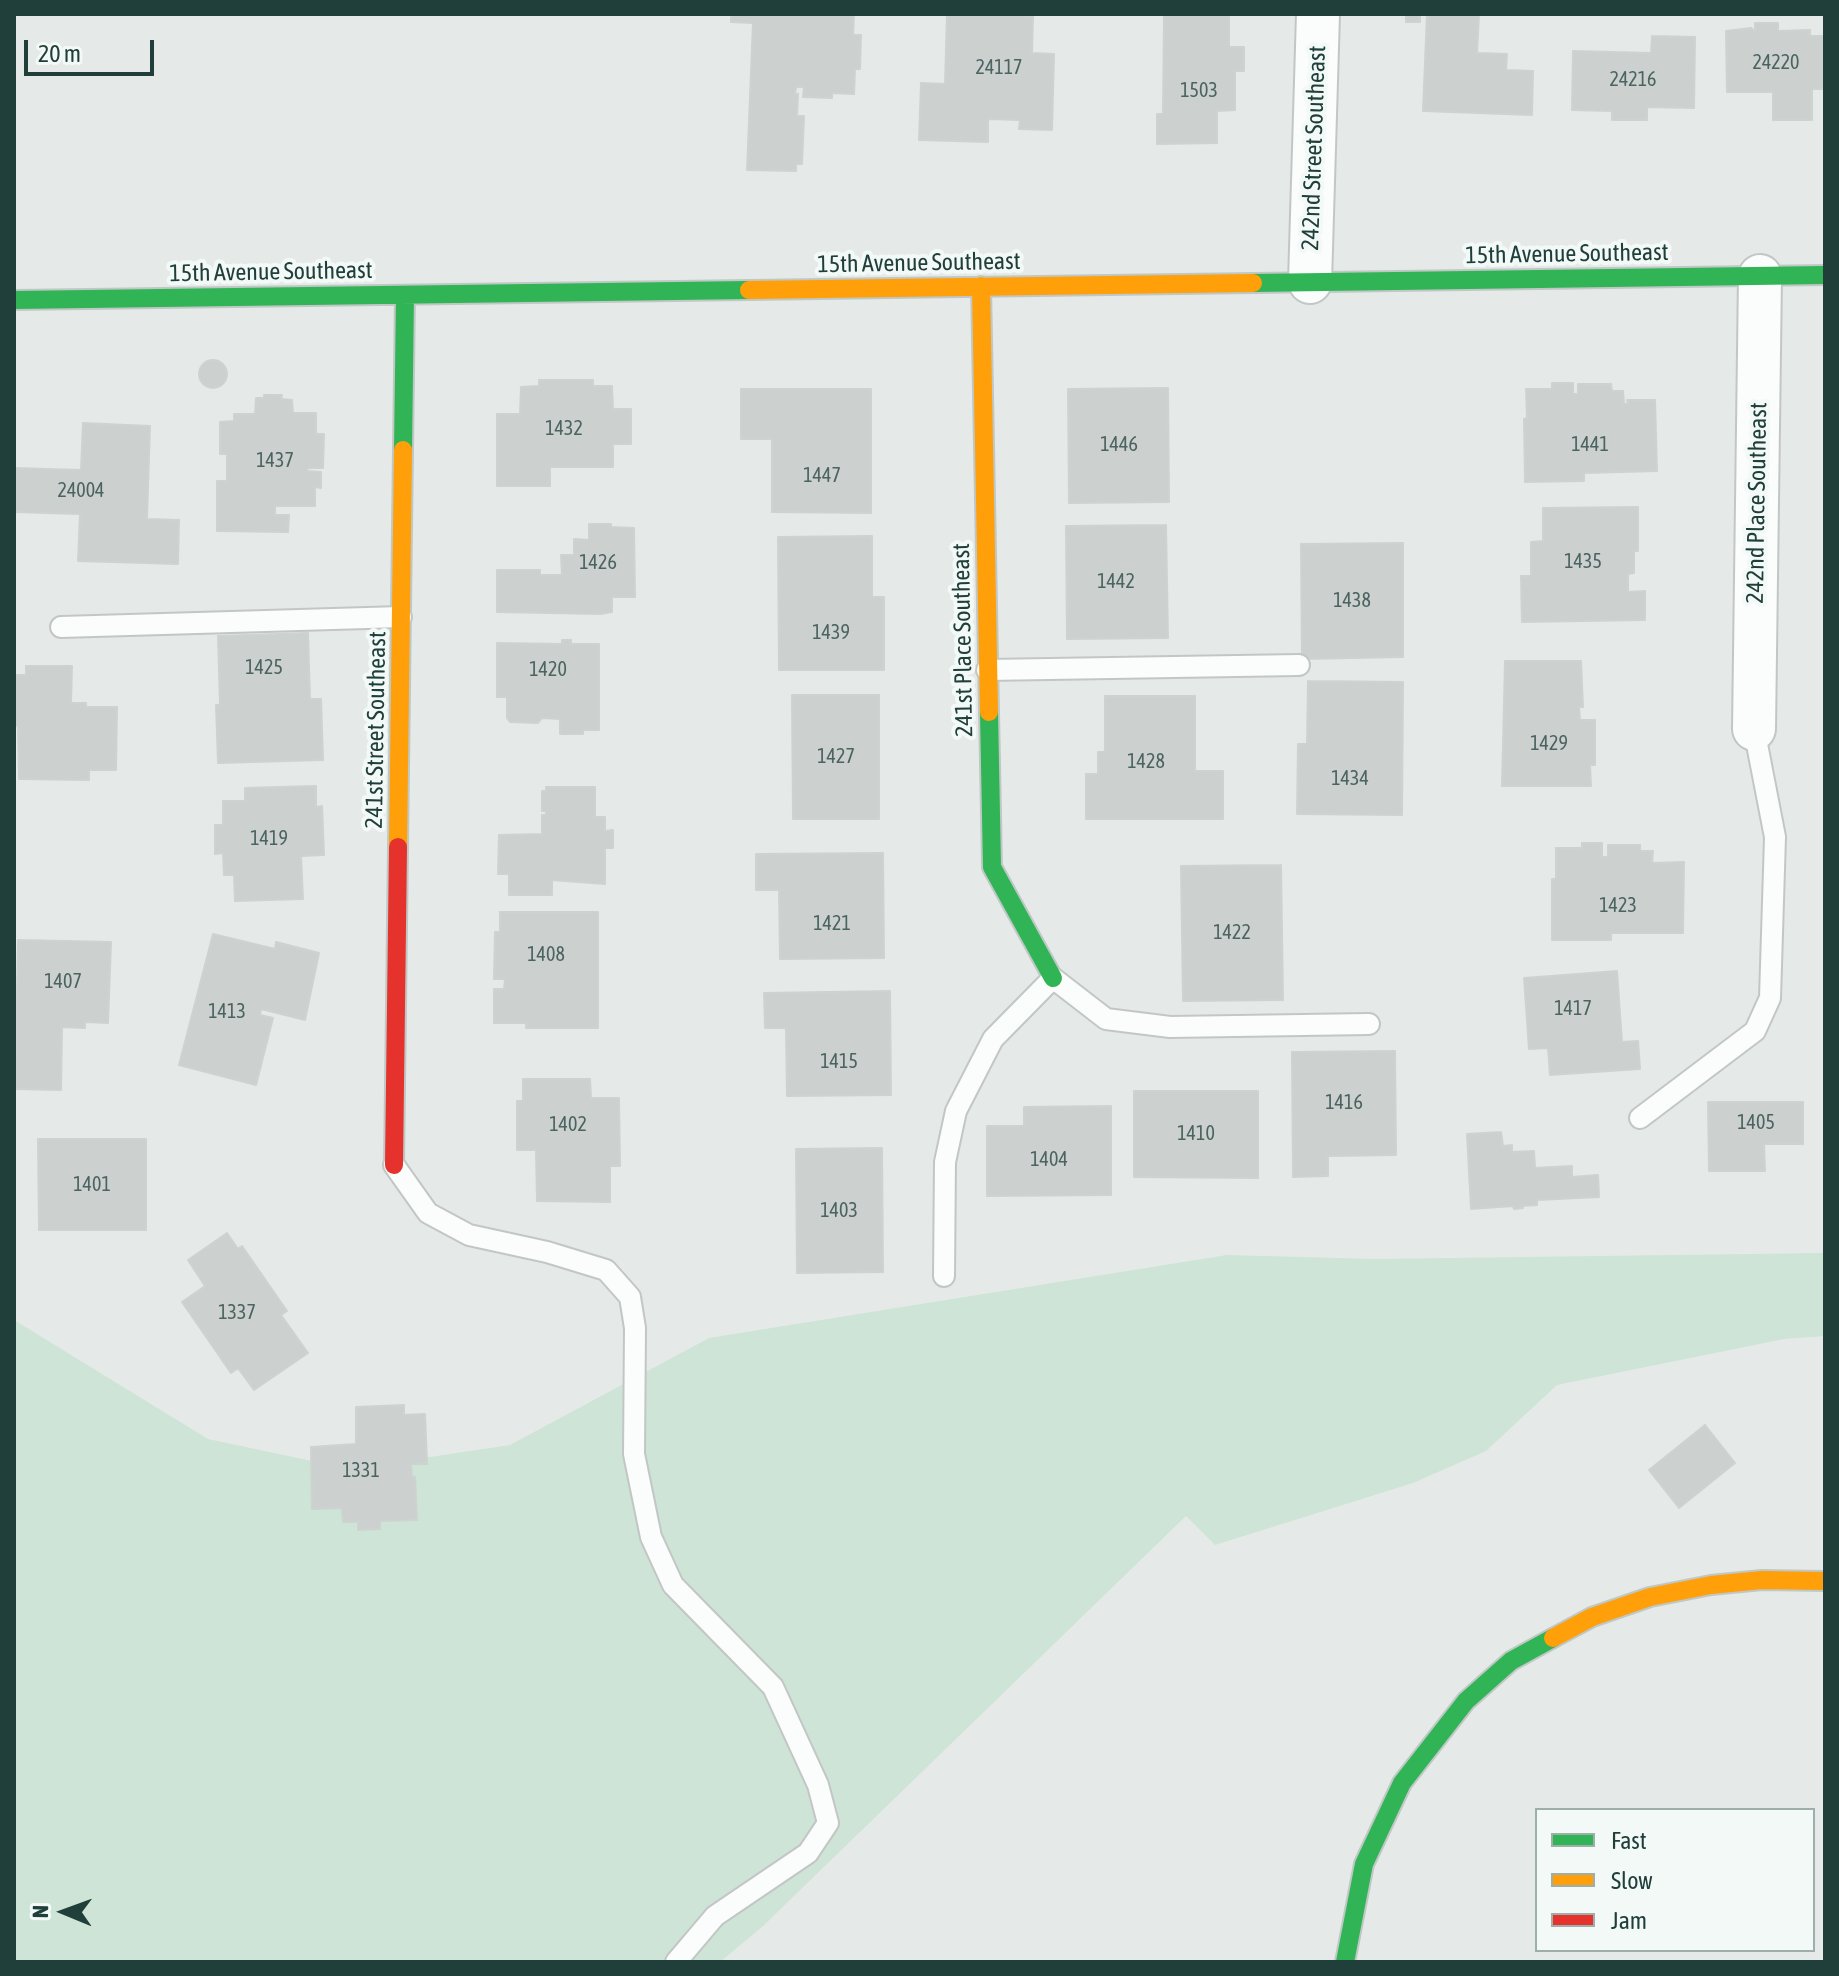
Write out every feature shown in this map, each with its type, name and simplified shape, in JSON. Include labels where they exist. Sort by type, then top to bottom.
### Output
[{"type":"street","name":"242nd Street Southeast","points":[[1310,282],[1318,14]]},
{"type":"street","name":"15th Avenue Southeast","points":[[14,300],[1825,275]]},
{"type":"street","name":"242nd Place Southeast","points":[[1754,729],[1760,276]]},
{"type":"street","name":"241st Place Southeast","points":[[981,286],[992,867],[1053,978]]},
{"type":"street","name":"241st Street Southeast","points":[[394,1165],[405,295]]},
{"type":"street","points":[[1345,1962],[1364,1864],[1402,1783],[1466,1701],[1511,1661],[1592,1617],[1650,1597],[1711,1585],[1762,1580],[1825,1581]]},
{"type":"lane","points":[[61,627],[401,617]]},
{"type":"lane","points":[[987,670],[1299,665]]},
{"type":"lane","points":[[1640,1118],[1755,1031],[1770,998],[1775,837],[1754,729]]},
{"type":"lane","points":[[944,1276],[945,1162],[956,1111],[993,1039],[1053,978],[1106,1019],[1170,1027],[1369,1024]]},
{"type":"lane","points":[[394,1165],[428,1213],[469,1235],[547,1252],[606,1270],[630,1297],[635,1328],[634,1454],[651,1537],[673,1585],[773,1687],[818,1785],[828,1823],[808,1853],[715,1916],[676,1962]]},
{"type":"green space","points":[[1825,1253],[1825,1336],[1784,1339],[1557,1385],[1486,1451],[1413,1483],[1215,1545],[1186,1516],[763,1926],[720,1962],[14,1962],[14,1320],[208,1439],[350,1469],[510,1445],[709,1338],[1227,1255],[1375,1259]]},
{"type":"building","points":[[731,14],[854,14],[853,35],[861,35],[860,69],[855,69],[854,94],[832,93],[832,98],[803,97],[804,87],[796,87],[797,116],[804,116],[802,164],[796,164],[796,171],[747,170],[753,23],[731,22]]},
{"type":"building","points":[[947,14],[1033,16],[1032,53],[1054,54],[1052,130],[1019,129],[1020,120],[988,119],[988,142],[919,140],[921,83],[945,84]]},
{"type":"building","points":[[1164,14],[1229,14],[1229,47],[1244,47],[1244,71],[1235,71],[1235,110],[1217,111],[1217,143],[1157,144],[1157,114],[1163,114]]},
{"type":"building","points":[[1406,14],[1420,14],[1420,22],[1406,22]]},
{"type":"building","points":[[1427,14],[1479,14],[1477,53],[1507,54],[1506,70],[1533,71],[1532,115],[1423,111]]},
{"type":"building","points":[[1755,23],[1778,23],[1778,31],[1810,30],[1810,36],[1825,36],[1825,89],[1812,89],[1812,120],[1773,120],[1773,92],[1727,92],[1726,31],[1751,28],[1755,31]]},
{"type":"building","points":[[1652,36],[1695,37],[1694,108],[1647,107],[1647,120],[1612,120],[1612,111],[1572,110],[1573,51],[1651,53]]},
{"type":"building","points":[[213,360],[223,364],[227,374],[223,384],[213,388],[203,384],[199,374],[203,364]]},
{"type":"building","points":[[539,380],[593,380],[593,386],[612,386],[613,409],[631,409],[631,444],[613,444],[613,467],[550,467],[550,486],[497,486],[497,414],[520,414],[521,387],[539,386]]},
{"type":"building","points":[[1552,383],[1573,383],[1573,394],[1578,394],[1578,384],[1611,384],[1612,391],[1623,391],[1624,404],[1628,404],[1627,400],[1655,400],[1657,471],[1584,473],[1584,481],[1525,482],[1526,389],[1552,389]]},
{"type":"building","points":[[1168,388],[1169,502],[1069,503],[1068,389]]},
{"type":"building","points":[[741,389],[871,389],[871,513],[772,512],[772,439],[741,439]]},
{"type":"building","points":[[264,395],[282,395],[281,399],[292,400],[293,413],[316,413],[316,434],[324,434],[323,468],[308,468],[307,471],[321,472],[321,488],[315,487],[315,506],[275,506],[275,515],[289,515],[288,532],[217,531],[217,481],[227,481],[227,454],[220,454],[220,422],[234,421],[234,414],[255,414],[256,398],[264,398]]},
{"type":"building","points":[[83,423],[150,426],[147,519],[179,520],[178,564],[78,561],[80,514],[14,512],[14,468],[81,470]]},
{"type":"building","points":[[1638,507],[1638,551],[1634,551],[1634,573],[1628,574],[1628,592],[1645,591],[1645,620],[1522,622],[1521,576],[1531,576],[1531,542],[1543,541],[1543,508]]},
{"type":"building","points":[[589,524],[634,528],[635,597],[612,597],[612,612],[600,614],[497,612],[497,570],[540,570],[540,575],[562,575],[561,555],[574,555],[574,539],[589,540]]},
{"type":"building","points":[[1166,525],[1168,638],[1067,639],[1066,526]]},
{"type":"building","points":[[872,536],[872,597],[884,597],[884,670],[779,670],[778,537]]},
{"type":"building","points":[[1403,543],[1403,657],[1302,659],[1301,544]]},
{"type":"building","points":[[308,633],[310,699],[321,699],[323,760],[218,763],[218,636]]},
{"type":"building","points":[[562,640],[571,640],[571,644],[599,644],[599,730],[560,734],[560,719],[542,718],[538,723],[510,722],[507,718],[507,697],[497,697],[497,643],[562,644]]},
{"type":"building","points":[[1505,661],[1581,661],[1583,707],[1579,707],[1580,720],[1595,720],[1595,765],[1590,765],[1591,786],[1502,786]]},
{"type":"building","points":[[26,666],[72,666],[71,703],[86,703],[86,707],[117,707],[116,770],[89,770],[89,780],[19,779],[18,726],[14,726],[14,675],[26,675]]},
{"type":"building","points":[[1308,681],[1403,682],[1402,815],[1297,814],[1298,744],[1307,744]]},
{"type":"building","points":[[792,695],[879,695],[879,819],[793,819]]},
{"type":"building","points":[[1105,696],[1195,696],[1195,771],[1223,771],[1223,819],[1086,819],[1086,774],[1098,774],[1098,752],[1105,752]]},
{"type":"building","points":[[316,786],[316,807],[322,806],[324,855],[301,856],[303,899],[235,901],[234,875],[224,875],[223,853],[215,854],[215,825],[223,825],[223,801],[245,801],[245,788]]},
{"type":"building","points":[[546,787],[595,787],[595,817],[605,817],[605,831],[613,830],[613,848],[605,848],[605,884],[552,880],[552,895],[509,895],[509,874],[498,874],[499,835],[542,834],[542,815],[546,815],[546,811],[542,811],[542,791],[546,791]]},
{"type":"building","points":[[1582,843],[1602,843],[1602,857],[1608,857],[1608,845],[1640,845],[1640,851],[1653,851],[1652,863],[1684,862],[1683,933],[1611,933],[1611,940],[1552,940],[1552,879],[1556,879],[1556,848],[1582,848]]},
{"type":"building","points":[[883,853],[884,958],[780,959],[779,890],[756,890],[756,854]]},
{"type":"building","points":[[1281,865],[1283,1000],[1183,1001],[1181,866]]},
{"type":"building","points":[[500,912],[598,912],[598,1028],[526,1028],[526,1023],[494,1023],[494,989],[504,989],[505,979],[494,979],[495,932],[500,932]]},
{"type":"building","points":[[213,934],[275,949],[276,942],[319,953],[305,1020],[261,1009],[260,1015],[273,1018],[256,1085],[179,1065]]},
{"type":"building","points":[[18,940],[111,942],[108,1023],[85,1022],[85,1028],[62,1027],[61,1090],[15,1089]]},
{"type":"building","points":[[1617,971],[1622,1042],[1638,1041],[1640,1069],[1550,1075],[1548,1048],[1529,1049],[1524,978]]},
{"type":"building","points":[[890,991],[891,1095],[787,1096],[786,1028],[765,1028],[764,993]]},
{"type":"building","points":[[1395,1051],[1396,1155],[1328,1156],[1328,1176],[1293,1177],[1292,1052]]},
{"type":"building","points":[[523,1079],[590,1079],[591,1098],[619,1098],[620,1166],[610,1166],[610,1202],[537,1201],[536,1150],[517,1150],[517,1101],[523,1101]]},
{"type":"building","points":[[1134,1091],[1258,1091],[1258,1178],[1134,1177]]},
{"type":"building","points":[[1708,1102],[1803,1102],[1803,1144],[1764,1144],[1765,1171],[1709,1171]]},
{"type":"building","points":[[1111,1106],[1111,1195],[987,1196],[987,1126],[1024,1126],[1024,1107]]},
{"type":"building","points":[[1501,1132],[1503,1146],[1512,1145],[1512,1152],[1534,1151],[1535,1168],[1572,1166],[1572,1177],[1598,1175],[1599,1197],[1537,1200],[1537,1205],[1514,1209],[1513,1206],[1471,1209],[1467,1134]]},
{"type":"building","points":[[38,1139],[146,1139],[146,1230],[39,1230]]},
{"type":"building","points":[[882,1148],[883,1272],[797,1273],[796,1149]]},
{"type":"building","points":[[227,1233],[238,1249],[242,1246],[287,1311],[281,1315],[308,1353],[254,1390],[238,1368],[231,1373],[182,1302],[205,1286],[188,1260]]},
{"type":"building","points":[[404,1405],[404,1415],[425,1414],[427,1464],[411,1464],[412,1477],[415,1477],[417,1520],[380,1521],[380,1529],[358,1530],[358,1522],[343,1522],[342,1508],[312,1509],[311,1447],[356,1444],[356,1407]]},
{"type":"building","points":[[1705,1425],[1735,1463],[1679,1508],[1649,1470]]},
{"type":"traffic: fast","points":[[1253,283],[1825,275]]},
{"type":"traffic: fast","points":[[14,300],[749,290]]},
{"type":"traffic: fast","points":[[403,450],[405,295]]},
{"type":"traffic: fast","points":[[989,712],[992,867],[1053,978]]},
{"type":"traffic: fast","points":[[1345,1962],[1364,1864],[1402,1783],[1466,1701],[1511,1661],[1553,1638]]},
{"type":"traffic: slow","points":[[749,290],[1253,283]]},
{"type":"traffic: slow","points":[[981,286],[989,712]]},
{"type":"traffic: slow","points":[[398,847],[403,450]]},
{"type":"traffic: slow","points":[[1553,1638],[1592,1617],[1650,1597],[1711,1585],[1762,1580],[1825,1581]]},
{"type":"traffic: jam","points":[[394,1165],[398,847]]}]
